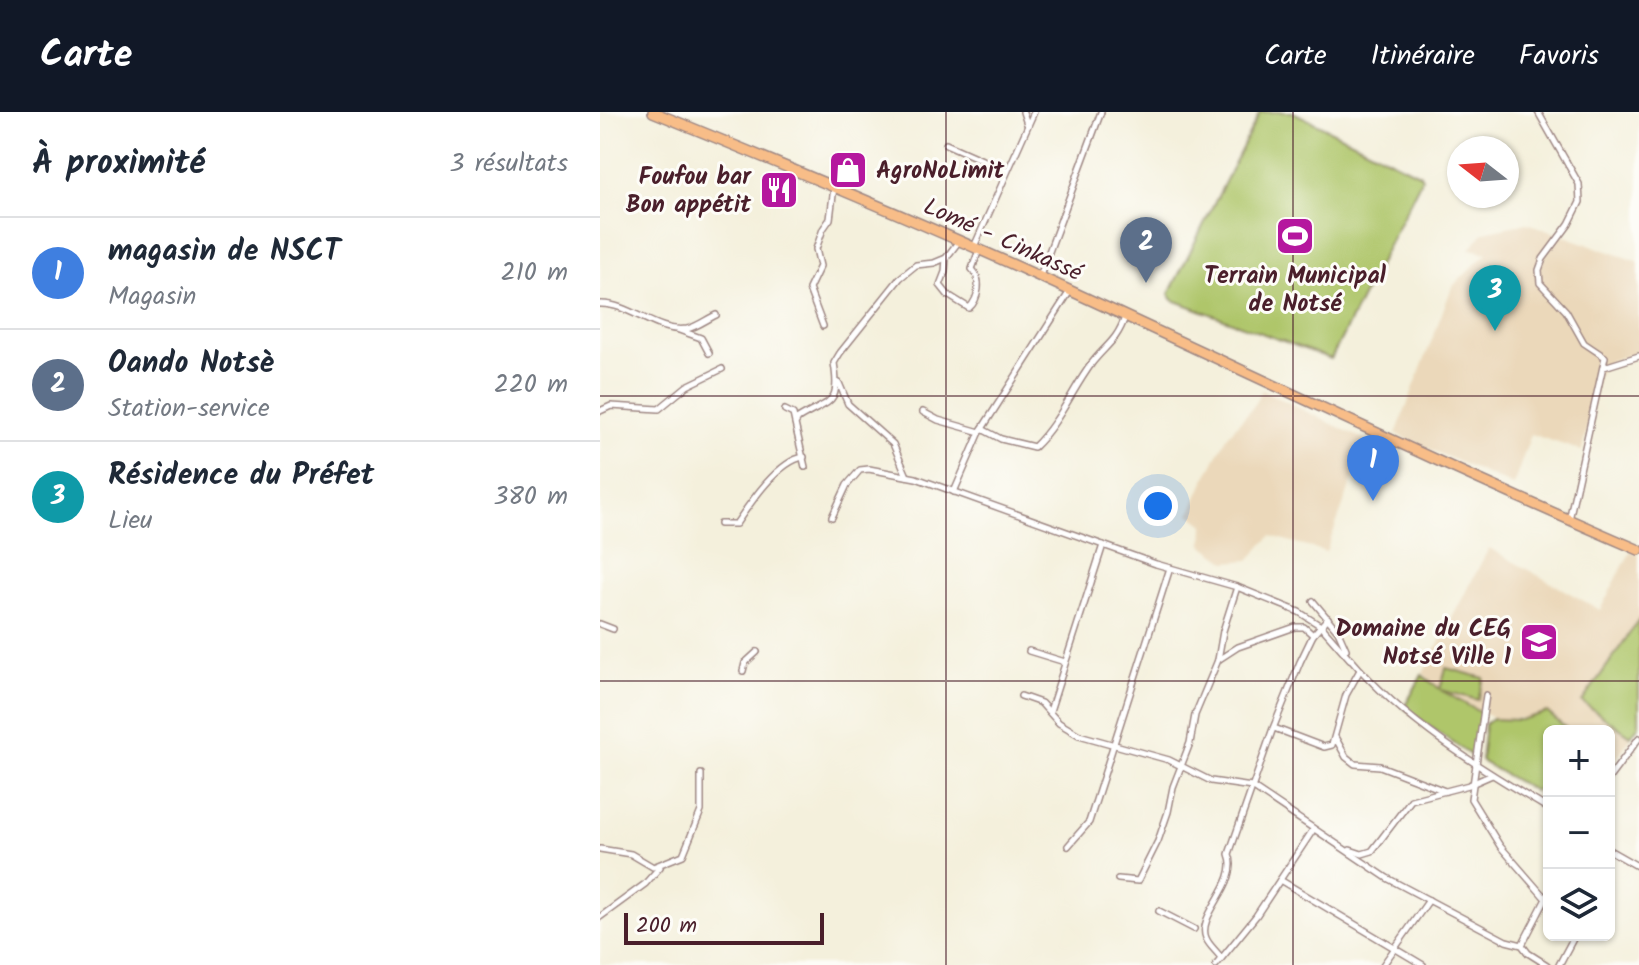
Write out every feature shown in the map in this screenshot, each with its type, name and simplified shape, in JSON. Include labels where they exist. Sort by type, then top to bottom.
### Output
[{"type":"highway","name":"Lomé - Cinkassé","points":[[653,112],[959,241],[1389,440],[1639,550]]},
{"type":"street","points":[[1023,112],[1028,125]]},
{"type":"street","points":[[946,258],[940,285],[948,295],[969,308],[977,298],[977,277],[972,269],[976,249],[1034,112]]},
{"type":"street","points":[[1040,277],[1101,112]]},
{"type":"street","points":[[1538,112],[1579,184],[1580,202],[1569,224],[1543,259],[1539,270],[1540,283],[1566,311],[1584,343],[1605,357],[1569,520]]},
{"type":"street","points":[[946,144],[1007,171]]},
{"type":"street","points":[[823,326],[809,289],[820,266],[816,249],[830,219],[834,187]]},
{"type":"street","points":[[908,477],[893,444],[848,404],[834,363],[900,278],[916,265],[946,258],[959,241]]},
{"type":"street","points":[[954,492],[981,431],[1070,291]]},
{"type":"street","points":[[600,304],[614,305],[701,338],[709,353]]},
{"type":"street","points":[[675,328],[690,328],[716,315]]},
{"type":"street","points":[[923,412],[938,420],[1034,447],[1045,436],[1094,360],[1114,341],[1125,317]]},
{"type":"street","points":[[1603,367],[1639,356]]},
{"type":"street","points":[[600,411],[611,406],[659,409],[687,386],[722,369]]},
{"type":"street","points":[[795,424],[805,414],[829,401],[837,391],[839,382]]},
{"type":"street","points":[[785,410],[805,414]]},
{"type":"street","points":[[793,414],[805,467]]},
{"type":"street","points":[[720,524],[736,524],[780,468],[793,458],[804,457]]},
{"type":"street","points":[[832,517],[847,485],[860,470],[869,469],[908,477],[954,492],[1170,568],[1237,587],[1299,612],[1321,626],[1360,670],[1410,716],[1492,775],[1543,805]]},
{"type":"street","points":[[1050,711],[1103,545]]},
{"type":"street","points":[[1068,846],[1089,822],[1170,568]]},
{"type":"street","points":[[1118,879],[1138,881],[1158,841],[1199,704],[1218,660],[1223,631],[1237,587]]},
{"type":"street","points":[[1313,601],[1338,631],[1350,659]]},
{"type":"street","points":[[1221,958],[1206,941],[1205,926],[1230,872],[1232,861],[1229,854],[1273,728],[1313,635],[1328,618]]},
{"type":"street","points":[[600,624],[613,629]]},
{"type":"street","points":[[1218,660],[1238,647],[1295,627],[1304,627],[1313,635]]},
{"type":"street","points":[[1029,651],[1065,662]]},
{"type":"street","points":[[743,671],[745,663],[757,652]]},
{"type":"street","points":[[1273,728],[1324,747],[1332,745],[1346,695],[1360,670]]},
{"type":"street","points":[[1486,695],[1471,799],[1500,846],[1543,892]]},
{"type":"street","points":[[1021,696],[1041,703],[1067,729],[1115,747],[1169,760],[1211,781],[1252,787],[1387,878],[1506,941],[1522,945],[1528,953],[1547,965]]},
{"type":"street","points":[[1335,737],[1346,757],[1355,764],[1380,766],[1446,791]]},
{"type":"street","points":[[1615,771],[1639,738]]},
{"type":"street","points":[[600,917],[645,884],[661,866],[683,855],[701,811],[701,774]]},
{"type":"street","points":[[1349,851],[1362,854],[1372,851],[1411,800],[1492,775]]},
{"type":"street","points":[[1216,965],[1314,829]]},
{"type":"street","points":[[600,849],[631,854],[647,865],[661,866]]},
{"type":"street","points":[[1615,853],[1639,867]]},
{"type":"street","points":[[1280,880],[1423,965]]},
{"type":"street","points":[[1383,965],[1429,900]]},
{"type":"street","points":[[1522,945],[1543,904]]},
{"type":"street","points":[[1159,911],[1194,929]]},
{"type":"street","points":[[1559,965],[1572,941]]},
{"type":"shaded area","points":[[1527,223],[1639,262],[1639,352],[1609,361],[1598,375],[1582,451],[1531,434],[1513,486],[1396,434],[1452,287],[1487,253],[1470,249],[1484,232]]},
{"type":"shaded area","points":[[1262,390],[1367,441],[1326,552],[1271,536],[1249,560],[1227,562],[1203,545],[1204,525],[1190,514],[1228,435],[1253,407]]},
{"type":"shaded area","name":"Domaine du CEG Notsé Ville 1","points":[[1489,548],[1600,610],[1631,551],[1639,555],[1639,726],[1615,760],[1615,725],[1561,725],[1547,712],[1525,718],[1494,719],[1440,689],[1423,673]]},
{"type":"green space","name":"Terrain Municipal de Notsé","points":[[1260,112],[1293,112],[1422,178],[1331,359],[1173,300],[1169,294]]},
{"type":"green space","points":[[1639,620],[1639,725],[1631,736],[1582,702]]},
{"type":"green space","points":[[1446,668],[1484,678],[1478,700],[1441,690],[1481,713],[1473,757],[1404,708],[1422,675],[1440,689]]},
{"type":"green space","points":[[1547,712],[1562,725],[1543,725],[1543,784],[1534,791],[1481,761],[1485,724],[1492,719],[1520,720]]},
{"type":"place","name":"AgroNoLimit","points":[[848,170]]},
{"type":"place","name":"Foufou bar Bon appétit","points":[[779,190]]},
{"type":"place","name":"Terrain Municipal de Notsé","points":[[1295,236]]},
{"type":"place","name":"Oando Notsè","points":[[1146,283]]},
{"type":"place","name":"Résidence du Préfet","points":[[1495,331]]},
{"type":"place","name":"magasin de NSCT","points":[[1373,501]]},
{"type":"place","name":"Domaine du CEG Notsé Ville 1","points":[[1539,642]]}]
